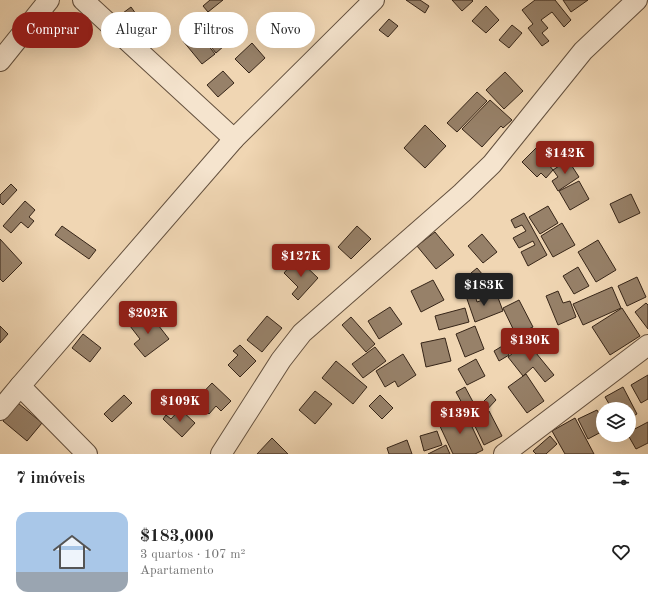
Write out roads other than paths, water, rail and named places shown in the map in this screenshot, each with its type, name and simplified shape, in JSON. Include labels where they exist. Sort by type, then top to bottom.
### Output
[{"type":"street","points":[[0,62],[49,0]]},
{"type":"street","points":[[83,0],[234,139]]},
{"type":"street","points":[[0,410],[234,139],[374,0]]},
{"type":"street","points":[[221,454],[281,360],[302,333],[462,194],[492,164],[583,51],[637,0]]},
{"type":"street","points":[[504,454],[648,345]]},
{"type":"street","points":[[20,386],[87,454]]}]
